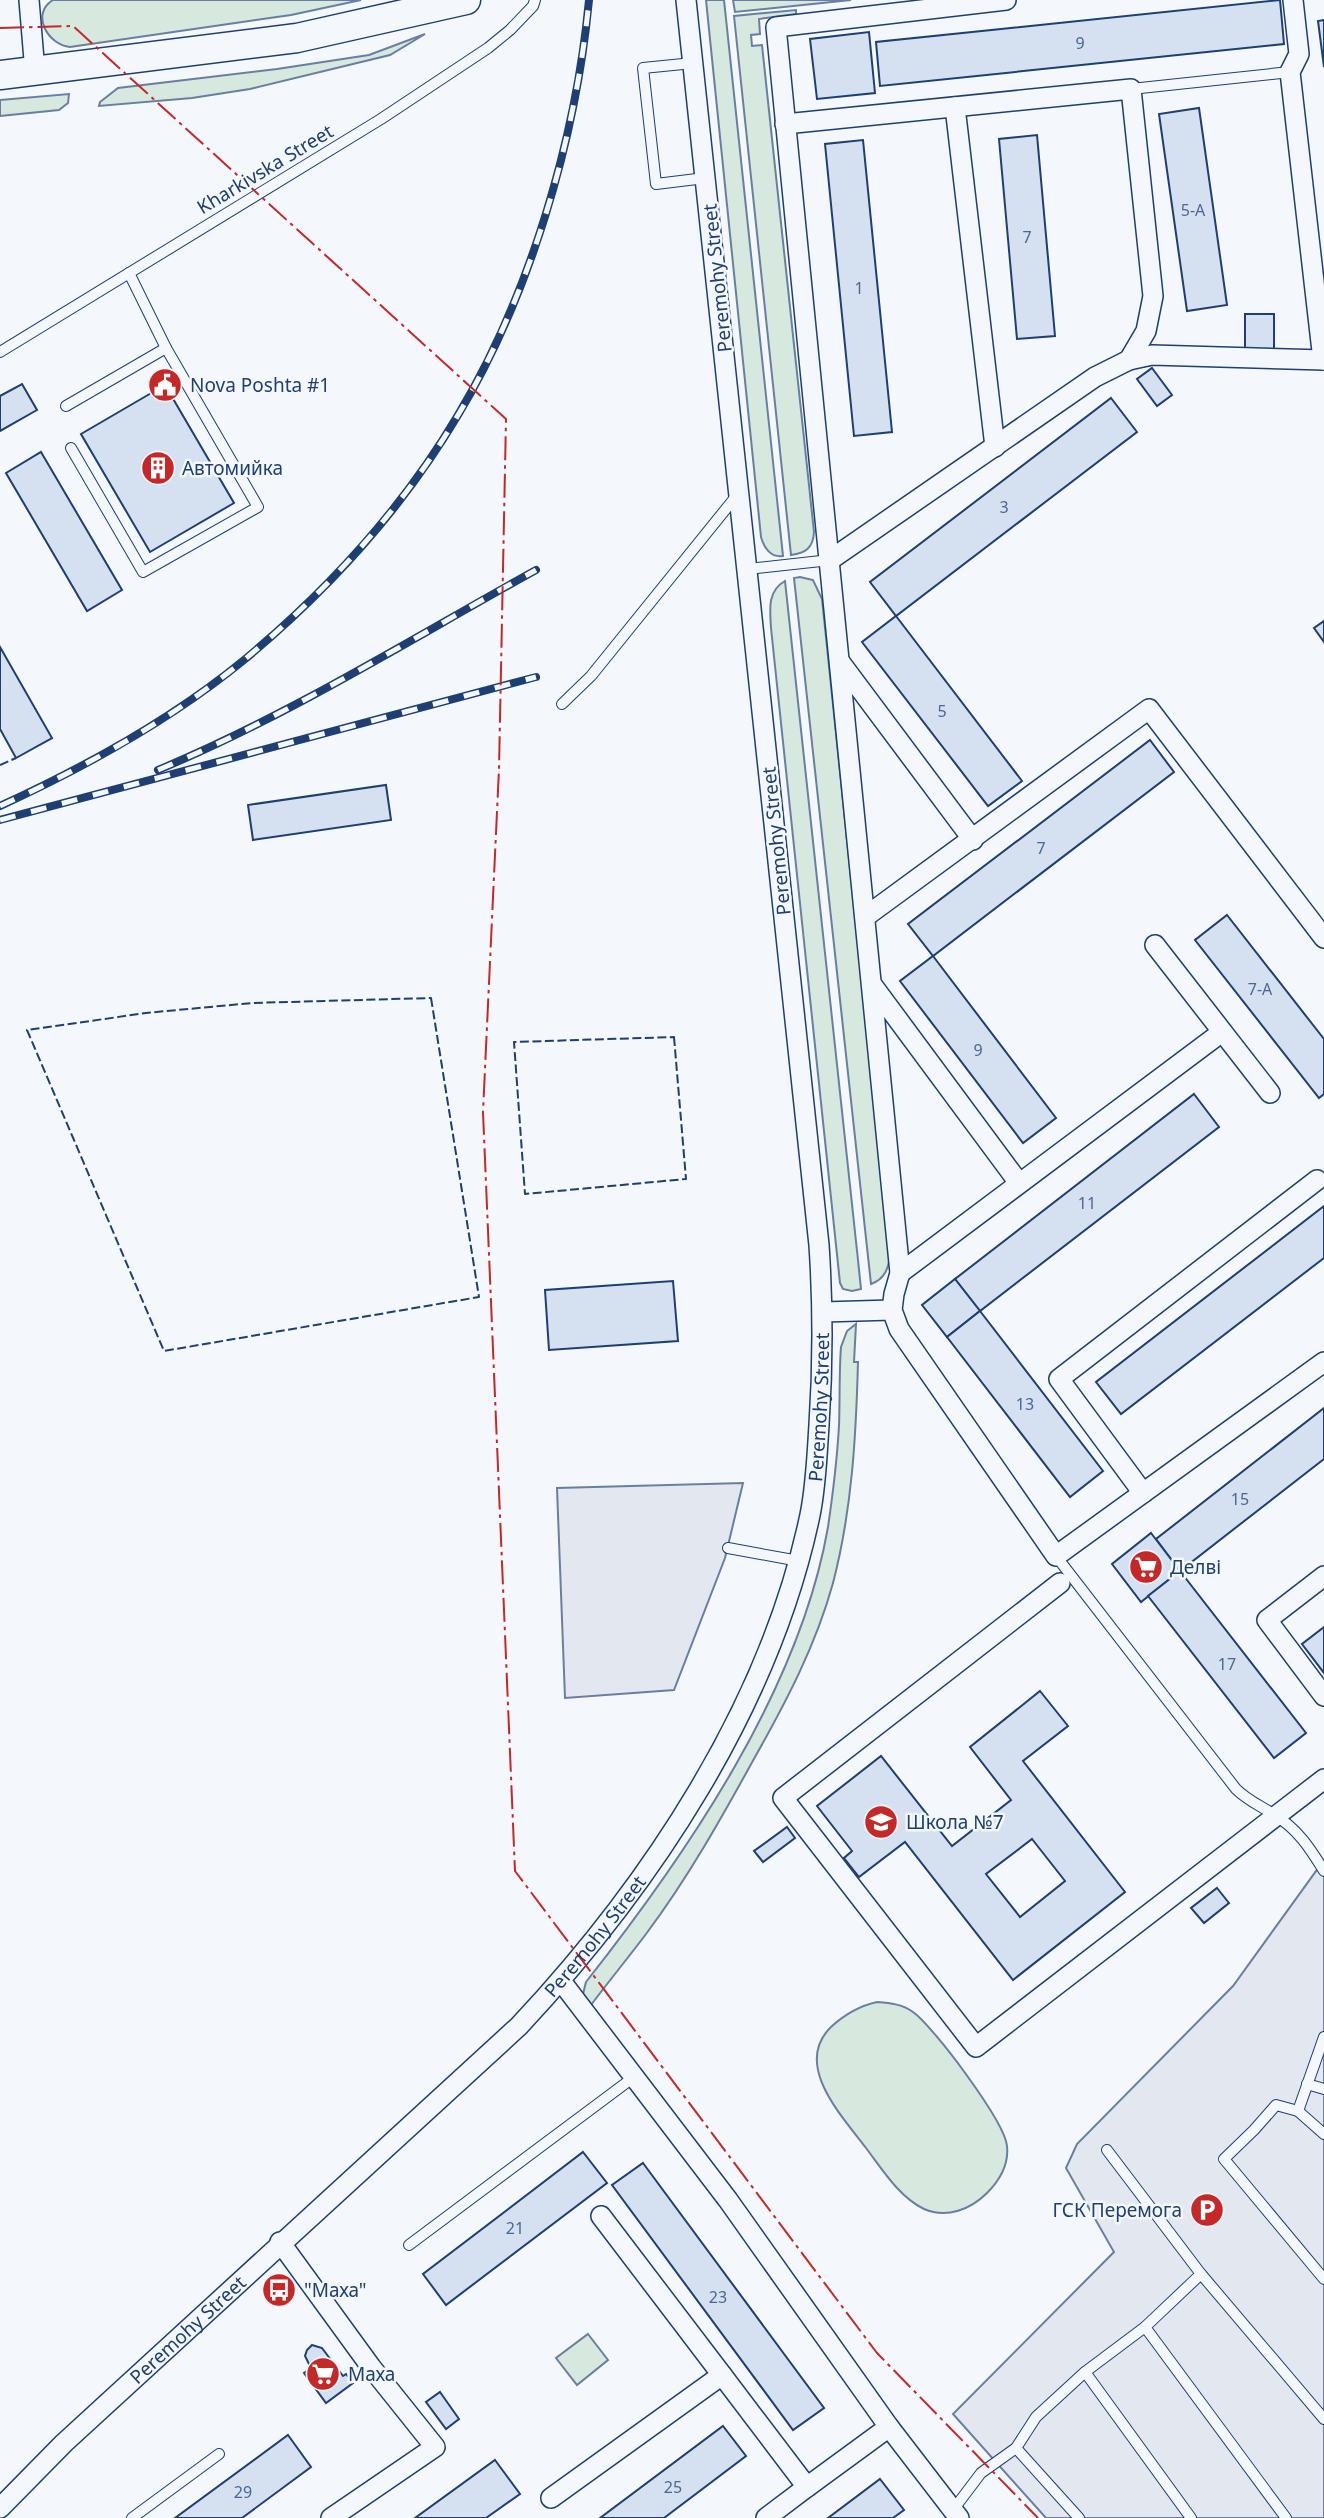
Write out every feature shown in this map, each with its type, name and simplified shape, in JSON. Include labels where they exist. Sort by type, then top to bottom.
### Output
[{"type":"street","points":[[29,0],[34,72]]},
{"type":"street","points":[[0,75],[297,38],[466,0]]},
{"type":"street","name":"Peremohy Street","points":[[0,2508],[74,2434],[280,2242],[519,2026],[561,1981],[622,1907],[673,1830],[722,1748],[770,1650],[799,1561],[811,1512],[817,1466],[823,1312],[819,1245],[686,0]]},
{"type":"street","points":[[1006,0],[776,27],[900,1273],[892,1310],[906,1340],[1056,1556],[1324,1362]]},
{"type":"street","points":[[830,560],[1094,377],[1129,360],[1152,355],[1324,360],[1290,72],[1299,54],[1293,0]]},
{"type":"street","points":[[785,124],[1131,89],[1153,296],[1146,331],[1129,360]]},
{"type":"street","points":[[955,107],[995,447]]},
{"type":"street","points":[[839,662],[973,839]]},
{"type":"street","points":[[865,917],[1149,709],[1324,938]]},
{"type":"street","points":[[1155,945],[1270,1093]]},
{"type":"street","points":[[873,985],[1019,1183]]},
{"type":"street","points":[[900,1273],[1222,1031]]},
{"type":"street","points":[[1143,1493],[1059,1379],[1317,1180]]},
{"type":"street","points":[[823,1312],[892,1310]]},
{"type":"street","points":[[1324,1576],[1267,1620],[1324,1696]]},
{"type":"street","points":[[1060,1583],[783,1798],[975,2047],[1324,1779]]},
{"type":"street","points":[[561,1981],[729,2200],[889,2427],[956,2514]]},
{"type":"street","points":[[601,2216],[807,2487]]},
{"type":"street","points":[[280,2242],[341,2328],[435,2447],[331,2518]]},
{"type":"street","points":[[551,2498],[722,2375]]},
{"type":"street","points":[[765,2518],[889,2427]]},
{"type":"lane","name":"Kharkivska Street","points":[[0,352],[381,119],[488,48],[510,30],[536,0]]},
{"type":"lane","points":[[693,63],[643,68],[656,184],[705,178]]},
{"type":"lane","points":[[1131,89],[1290,72]]},
{"type":"lane","points":[[71,448],[144,572],[257,507],[166,348],[129,273]]},
{"type":"lane","points":[[66,406],[166,348]]},
{"type":"lane","points":[[562,704],[591,676],[740,491]]},
{"type":"lane","points":[[748,569],[830,560]]},
{"type":"lane","points":[[728,1548],[799,1561]]},
{"type":"lane","points":[[1056,1556],[1236,1789],[1248,1801],[1275,1815],[1305,1839],[1324,1871]]},
{"type":"lane","points":[[1298,2111],[1324,2037]]},
{"type":"lane","points":[[409,2245],[634,2077]]},
{"type":"lane","points":[[1307,2084],[1324,2089]]},
{"type":"lane","points":[[1324,2134],[1298,2111],[1276,2105],[1224,2159],[1324,2279]]},
{"type":"lane","points":[[1107,2150],[1201,2274],[1324,2419]]},
{"type":"lane","points":[[956,2514],[981,2473],[1016,2448],[1036,2417],[1085,2372],[1145,2327],[1201,2274]]},
{"type":"lane","points":[[1145,2327],[1286,2518]]},
{"type":"lane","points":[[1085,2372],[1191,2518]]},
{"type":"lane","points":[[1016,2448],[1079,2518]]},
{"type":"lane","points":[[132,2518],[219,2454]]},
{"type":"shaded area","points":[[53,0],[361,0],[291,15],[70,47],[55,41],[42,20],[46,6]]},
{"type":"shaded area","points":[[706,0],[724,0],[783,556],[769,551],[761,537]]},
{"type":"shaded area","points":[[733,0],[851,0],[735,12]]},
{"type":"shaded area","points":[[796,10],[796,14],[759,19],[760,34],[751,35],[752,46],[762,45],[814,532],[808,549],[791,555],[734,16]]},
{"type":"shaded area","points":[[425,34],[390,55],[250,89],[192,98],[99,106],[100,102],[118,88],[369,55]]},
{"type":"shaded area","points":[[69,94],[68,103],[59,110],[0,116],[0,100]]},
{"type":"shaded area","points":[[794,578],[813,580],[822,599],[890,1253],[885,1272],[871,1284]]},
{"type":"shaded area","points":[[785,581],[861,1289],[852,1291],[843,1289],[840,1283],[771,628],[772,596]]},
{"type":"shaded area","points":[[856,1324],[854,1362],[858,1362],[857,1390],[849,1501],[833,1583],[818,1629],[778,1715],[704,1847],[661,1913],[591,2005],[583,1994],[586,1982],[700,1824],[766,1708],[793,1648],[814,1588],[828,1527],[838,1439],[841,1347],[847,1331]]},
{"type":"shaded area","points":[[743,1483],[725,1558],[674,1690],[565,1698],[557,1488]]},
{"type":"shaded area","name":"ГСК Перемога","points":[[1324,1860],[1324,2518],[1046,2518],[953,2414],[1114,2252],[1066,2168],[1077,2144],[1233,1986]]},
{"type":"shaded area","points":[[877,2002],[905,2007],[923,2021],[967,2075],[1003,2134],[1007,2146],[1007,2160],[1003,2172],[987,2193],[966,2208],[941,2213],[915,2204],[885,2173],[825,2090],[817,2058],[820,2042],[842,2018],[858,2008]]},
{"type":"shaded area","points":[[588,2334],[608,2360],[577,2385],[556,2358]]},
{"type":"building","points":[[1280,0],[1284,44],[880,86],[876,42]]},
{"type":"building","points":[[1324,20],[1324,67],[1318,21]]},
{"type":"building","points":[[869,32],[875,93],[817,99],[810,39]]},
{"type":"building","points":[[1199,108],[1227,305],[1187,311],[1159,114]]},
{"type":"building","points":[[1037,135],[1055,336],[1017,339],[999,139]]},
{"type":"building","points":[[863,140],[892,432],[854,436],[825,144]]},
{"type":"building","points":[[1245,314],[1274,314],[1274,349],[1245,349]]},
{"type":"building","points":[[1152,368],[1172,395],[1157,406],[1137,379]]},
{"type":"building","points":[[22,384],[37,410],[0,431],[0,396]]},
{"type":"building","name":"Автомийка","points":[[165,385],[234,503],[150,552],[81,434]]},
{"type":"building","points":[[1111,398],[1137,432],[896,616],[870,582]]},
{"type":"building","points":[[41,452],[122,590],[87,611],[6,473]]},
{"type":"building","points":[[896,616],[1022,781],[988,806],[862,642]]},
{"type":"building","points":[[1324,621],[1324,642],[1314,628]]},
{"type":"building","points":[[0,647],[52,738],[16,758],[0,729]]},
{"type":"building","points":[[1150,740],[1174,772],[933,956],[908,924]]},
{"type":"building","points":[[386,785],[391,820],[253,840],[248,805]]},
{"type":"building","points":[[1227,915],[1324,1039],[1324,1094],[1319,1098],[1195,940]]},
{"type":"building","points":[[933,956],[1056,1118],[1023,1143],[900,981]]},
{"type":"building","points":[[1194,1094],[1219,1127],[980,1311],[955,1279]]},
{"type":"building","points":[[1324,1206],[1324,1258],[1121,1414],[1096,1382]]},
{"type":"building","points":[[955,1279],[980,1311],[947,1337],[922,1305]]},
{"type":"building","points":[[673,1281],[678,1341],[549,1350],[545,1290]]},
{"type":"building","points":[[980,1311],[1103,1471],[1070,1497],[947,1337]]},
{"type":"building","points":[[1324,1408],[1324,1459],[1180,1571],[1156,1539]]},
{"type":"building","name":"Делві","points":[[1151,1533],[1180,1571],[1141,1602],[1112,1564]]},
{"type":"building","points":[[1180,1571],[1306,1733],[1274,1758],[1148,1596]]},
{"type":"building","points":[[1324,1627],[1324,1673],[1302,1644]]},
{"type":"building","name":"Школа №7","points":[[1040,1691],[1068,1726],[1023,1761],[1125,1892],[1013,1980],[905,1842],[859,1877],[844,1858],[852,1851],[817,1806],[881,1756],[952,1846],[1011,1800],[970,1747]],"holes":[[[1032,1839],[1065,1881],[1020,1917],[986,1874]]]},
{"type":"building","points":[[787,1827],[795,1838],[763,1862],[754,1851]]},
{"type":"building","points":[[1217,1888],[1229,1903],[1204,1923],[1191,1908]]},
{"type":"building","points":[[583,2152],[607,2183],[446,2305],[423,2274]]},
{"type":"building","points":[[643,2163],[824,2408],[793,2430],[612,2185]]},
{"type":"building","name":"Маха","points":[[312,2345],[322,2348],[343,2376],[346,2374],[353,2383],[326,2403],[304,2373],[311,2368],[305,2356]]},
{"type":"building","points":[[440,2392],[459,2419],[446,2429],[426,2402]]},
{"type":"building","points":[[723,2426],[746,2456],[664,2518],[600,2518]]},
{"type":"building","points":[[288,2435],[311,2467],[242,2518],[175,2518]]},
{"type":"building","points":[[495,2460],[520,2494],[486,2518],[415,2518]]},
{"type":"building","points":[[880,2479],[904,2510],[893,2518],[828,2518]]},
{"type":"railway","points":[[0,806],[126,741],[216,682],[275,633],[334,577],[413,483],[458,415],[484,368],[528,268],[561,161],[583,53],[589,0]]},
{"type":"railway","points":[[158,770],[303,701],[536,570]]},
{"type":"railway","points":[[0,820],[536,677]]},
{"type":"fence","points":[[0,765],[16,758]]},
{"type":"fence","points":[[431,998],[479,1297],[164,1351],[27,1030],[146,1013],[252,1003],[431,998]]},
{"type":"fence","points":[[674,1037],[686,1179],[525,1194],[514,1042],[674,1037]]},
{"type":"power","points":[[0,28],[73,26],[506,419],[499,769],[483,1112],[515,1871],[877,2353],[1038,2518]]},
{"type":"place","name":"Nova Poshta #1","points":[[165,385]]},
{"type":"place","name":"Автомийка","points":[[158,468]]},
{"type":"place","name":"Делві","points":[[1146,1567]]},
{"type":"place","name":"Школа №7","points":[[881,1822]]},
{"type":"place","name":"ГСК Перемога","points":[[1207,2210]]},
{"type":"place","name":"\"Маха\"","points":[[279,2290]]},
{"type":"place","name":"Маха","points":[[323,2374]]}]
